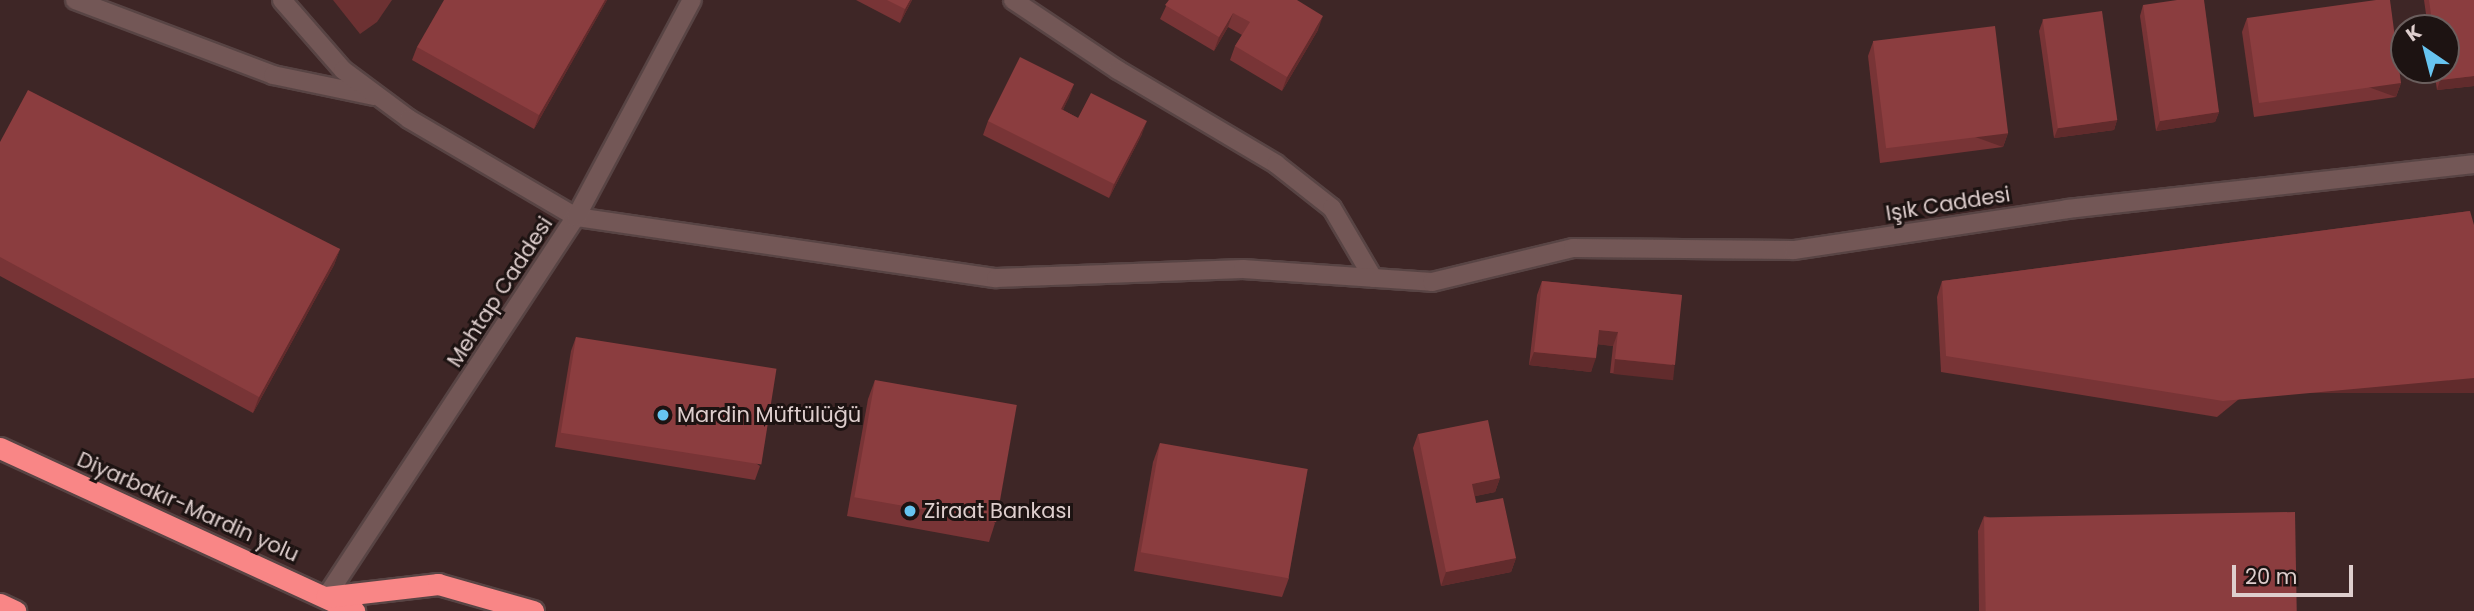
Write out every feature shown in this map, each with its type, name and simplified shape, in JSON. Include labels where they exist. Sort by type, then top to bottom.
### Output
[{"type":"highway","name":"Diyarbakır-Mardin yolu","points":[[0,449],[354,611]]},
{"type":"highway","points":[[326,597],[438,584],[533,611]]},
{"type":"highway","points":[[0,604],[15,611]]},
{"type":"street","points":[[75,0],[273,75],[379,97]]},
{"type":"street","points":[[282,0],[343,71],[409,119],[576,218]]},
{"type":"street","name":"Mehtap Caddesi","points":[[326,597],[576,218],[692,0]]},
{"type":"street","points":[[1013,0],[1118,70],[1276,164],[1332,208],[1373,278]]},
{"type":"street","name":"Işık Caddesi","points":[[576,218],[996,278],[1243,270],[1432,282],[1573,248],[1794,250],[2067,209],[2474,164]]},
{"type":"shaded area","points":[[333,0],[392,0],[377,22],[360,34]]},
{"type":"building","points":[[444,0],[605,0],[539,115],[417,47]]},
{"type":"building","points":[[887,0],[910,0],[905,9]]},
{"type":"building","points":[[1169,0],[1297,0],[1323,16],[1287,77],[1235,46],[1250,22],[1233,13],[1219,37],[1165,5]]},
{"type":"building","points":[[2177,0],[2204,0],[2219,112],[2160,121],[2143,5]]},
{"type":"building","points":[[2390,0],[2390,84],[2394,84],[2259,103],[2247,18]]},
{"type":"building","points":[[2429,0],[2474,0],[2474,76],[2460,78],[2460,14],[2431,14]]},
{"type":"building","points":[[2102,11],[2117,120],[2058,128],[2043,19]]},
{"type":"building","points":[[1995,26],[2008,133],[1886,148],[1873,41]]},
{"type":"building","points":[[1020,57],[1074,84],[1061,109],[1078,118],[1091,93],[1147,121],[1114,184],[988,121]]},
{"type":"building","points":[[28,90],[340,249],[259,397],[0,257],[0,142]]},
{"type":"building","points":[[2470,211],[2474,225],[2474,378],[2223,401],[1946,356],[1942,281]]},
{"type":"building","points":[[1542,281],[1682,295],[1675,365],[1615,359],[1618,332],[1599,330],[1596,358],[1534,352]]},
{"type":"building","name":"Mardin Müftülüğü","points":[[576,337],[777,369],[761,465],[561,433]]},
{"type":"building","points":[[875,380],[1017,405],[996,522],[854,497]]},
{"type":"building","points":[[1488,420],[1500,478],[1472,484],[1476,503],[1503,498],[1516,558],[1446,572],[1418,434]]},
{"type":"building","points":[[1160,443],[1308,469],[1288,578],[1141,552]]},
{"type":"building","points":[[2295,512],[2297,611],[1986,611],[1984,517]]},
{"type":"place","name":"Mardin Müftülüğü","points":[[663,415]]},
{"type":"place","name":"Ziraat Bankası","points":[[910,511]]}]
